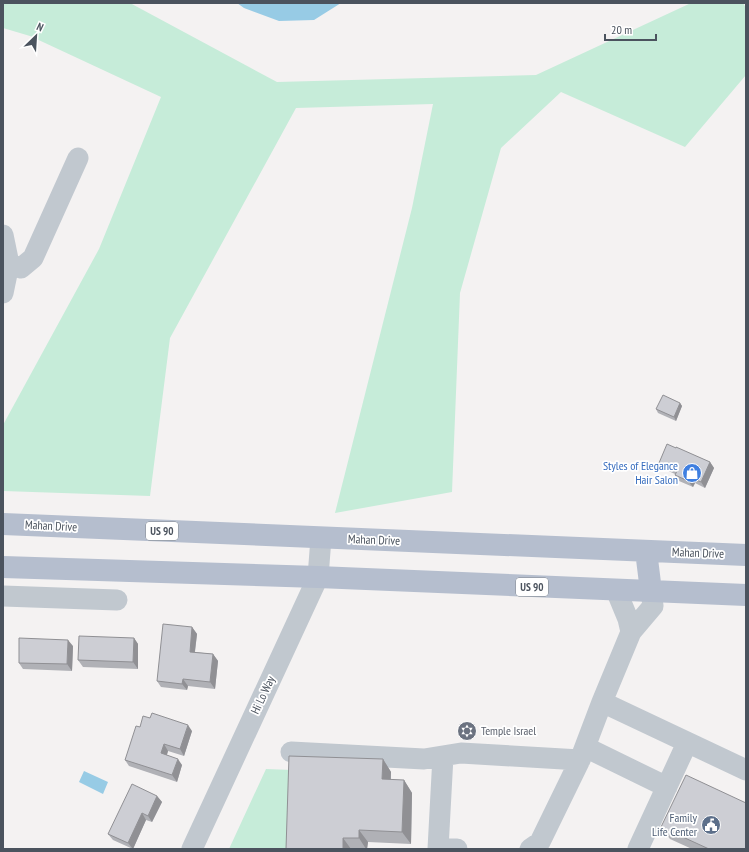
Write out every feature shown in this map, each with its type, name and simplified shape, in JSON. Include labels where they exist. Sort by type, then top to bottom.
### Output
[{"type":"main road","name":"Mahan Drive","points":[[3,524],[746,555]]},
{"type":"main road","points":[[646,551],[651,591]]},
{"type":"main road","name":"US 90","points":[[3,567],[318,577],[746,595]]},
{"type":"street","points":[[9,264],[21,268],[33,258],[78,158]]},
{"type":"street","points":[[3,235],[9,264],[3,292]]},
{"type":"street","name":"Hi Lo Way","points":[[192,849],[318,577],[321,538]]},
{"type":"street","points":[[616,590],[628,618],[631,632]]},
{"type":"street","points":[[530,849],[540,842],[582,753],[631,632],[653,606],[651,591]]},
{"type":"street","points":[[3,596],[117,600]]},
{"type":"street","points":[[602,702],[746,770]]},
{"type":"street","points":[[638,849],[688,743]]},
{"type":"street","points":[[291,752],[424,759],[461,754],[582,753],[667,787]]},
{"type":"street","points":[[443,756],[438,848],[457,849]]},
{"type":"green space","points":[[3,3],[130,3],[277,82],[536,75],[691,3],[743,3],[746,8],[746,75],[685,147],[561,92],[501,148],[460,293],[452,492],[335,513],[412,208],[433,104],[296,108],[170,338],[150,496],[3,491],[3,425],[99,249],[161,97],[30,36],[3,28]]},
{"type":"green space","points":[[266,769],[292,770],[291,849],[229,849]]},
{"type":"water","points":[[237,3],[341,3],[314,20],[279,21],[244,8]]},
{"type":"water","points":[[84,771],[108,782],[103,794],[79,782]]},
{"type":"building","points":[[663,395],[680,403],[674,417],[656,409]]},
{"type":"building","name":"Styles of Elegance Hair Salon","points":[[667,444],[710,462],[701,482],[690,477],[688,481],[675,475],[677,471],[659,463]]},
{"type":"building","points":[[163,624],[192,627],[190,652],[213,654],[210,682],[183,679],[182,684],[157,681]]},
{"type":"building","points":[[79,636],[134,638],[133,662],[78,660]]},
{"type":"building","points":[[19,638],[68,640],[67,664],[19,663]]},
{"type":"building","points":[[152,713],[188,725],[180,749],[164,744],[161,753],[178,759],[172,775],[125,760],[136,726],[140,727],[143,716],[150,718]]},
{"type":"building","points":[[289,756],[383,759],[382,779],[404,780],[402,832],[359,830],[359,838],[343,838],[343,849],[286,849]]},
{"type":"building","name":"Family Life Center","points":[[686,775],[746,803],[746,849],[709,849],[661,827]]},
{"type":"building","points":[[132,784],[157,796],[148,816],[142,813],[128,843],[108,834]]},
{"type":"place","name":"Styles of Elegance Hair Salon","points":[[692,473]]},
{"type":"place","name":"Temple Israel","points":[[467,731]]},
{"type":"place","name":"Family Life Center","points":[[711,825]]}]
